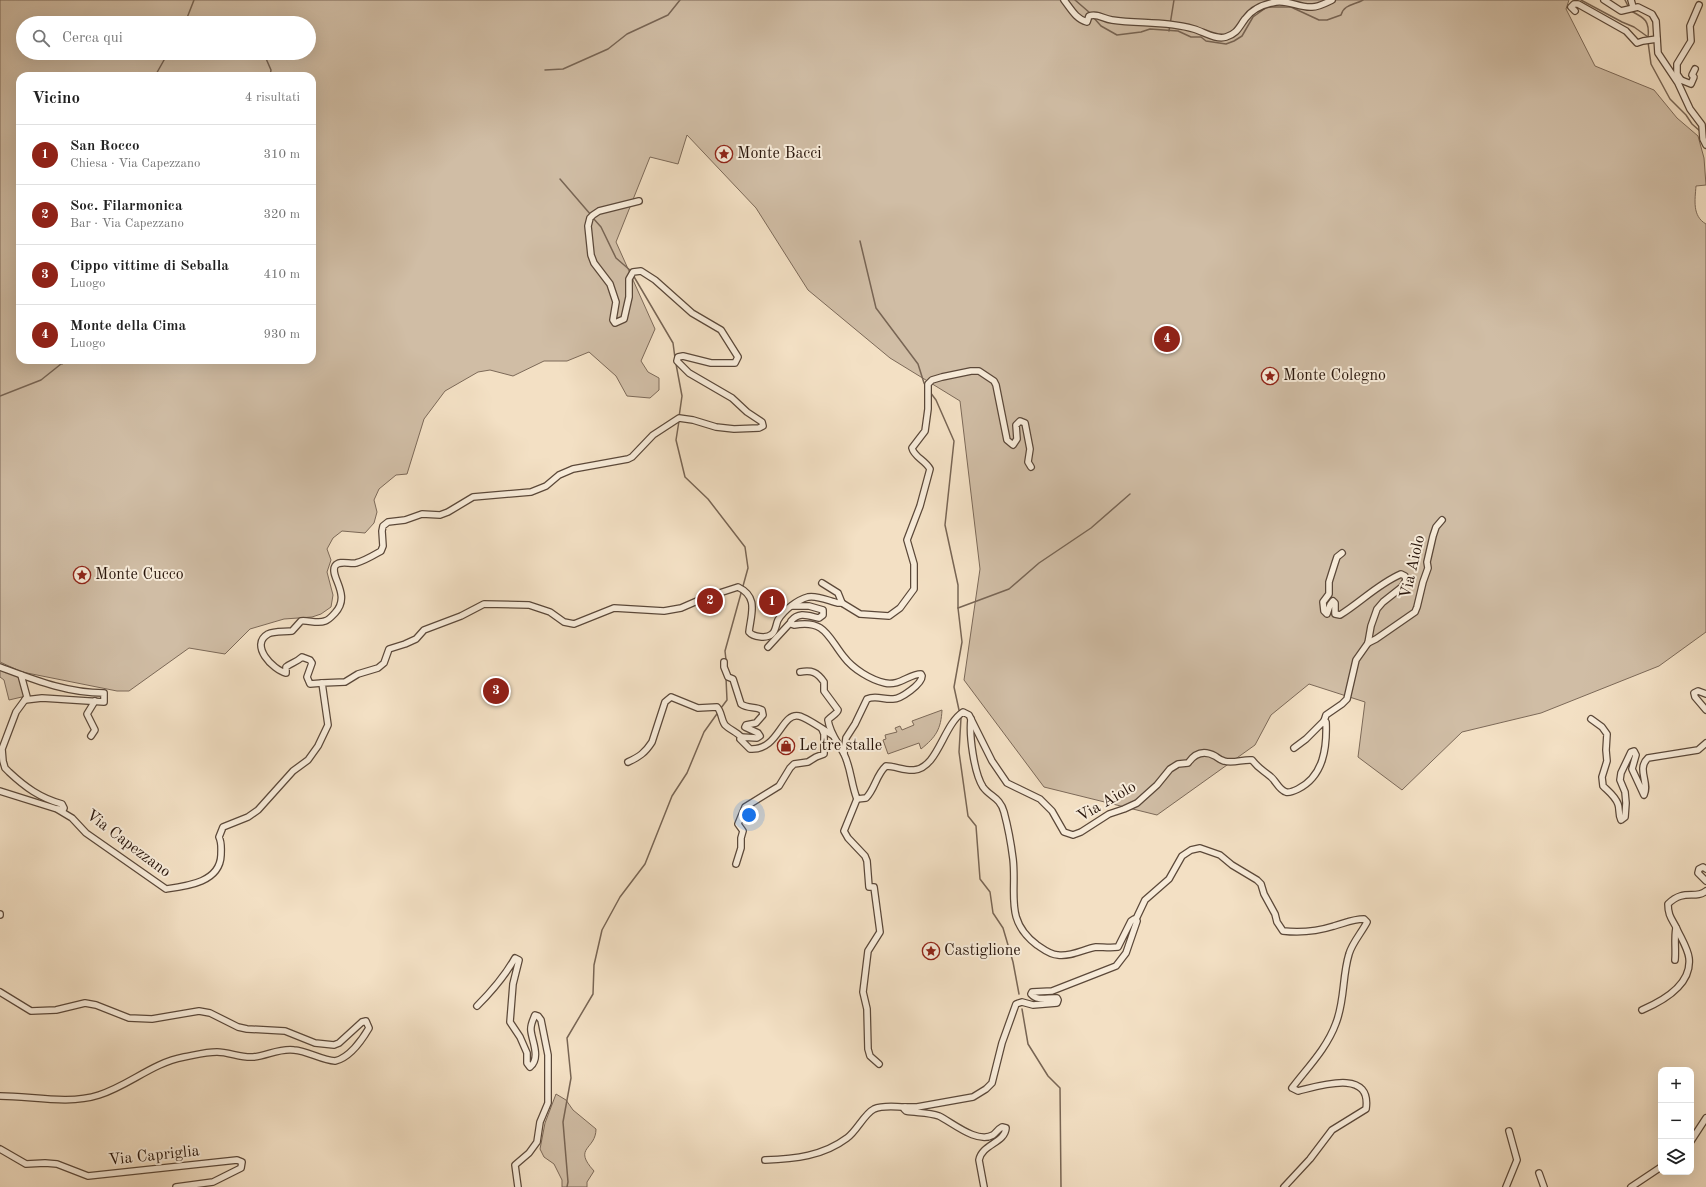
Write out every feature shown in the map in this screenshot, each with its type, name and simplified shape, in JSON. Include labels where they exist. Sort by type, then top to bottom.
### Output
[{"type":"street","points":[[1064,0],[1081,20],[1087,22],[1091,15],[1113,20],[1174,25],[1225,38],[1238,31],[1246,18],[1256,9],[1266,4],[1282,1],[1312,8],[1323,5],[1332,0]]},
{"type":"street","points":[[1604,0],[1621,11],[1638,7],[1652,14],[1656,21],[1658,53],[1679,81],[1691,84],[1694,77],[1692,75],[1695,69]]},
{"type":"street","points":[[1630,8],[1631,0]]},
{"type":"street","points":[[1575,11],[1571,7],[1574,4],[1578,4],[1626,31],[1637,43],[1656,39]]},
{"type":"street","points":[[1698,5],[1690,26],[1691,41],[1678,64],[1677,74],[1690,109],[1702,125],[1705,140]]},
{"type":"street","points":[[639,201],[599,211],[592,215],[588,226],[591,255],[594,263],[610,284],[616,302],[613,320],[615,323],[624,319],[629,297],[629,279],[633,272],[641,271],[655,280],[692,313],[721,330],[738,357],[735,363],[704,362],[683,356],[678,356],[677,361],[689,373],[732,398],[747,412],[762,422],[763,426],[759,428],[734,429],[716,427],[693,420],[679,418],[653,435],[632,457],[604,464],[573,469],[559,475],[546,486],[531,492],[472,497],[448,512],[440,515],[422,514],[406,520],[388,522],[383,526],[383,546],[381,551],[356,563],[339,563],[336,566],[334,570],[340,587],[341,602],[331,617],[325,621],[319,622],[301,621],[292,631],[269,634],[261,641],[260,647],[262,652],[281,672],[286,673],[286,667],[290,664],[294,664],[302,658],[310,660],[312,663],[312,668],[307,676],[310,684],[345,682],[358,674],[378,668],[384,664],[389,649],[406,644],[416,639],[424,630],[445,623],[484,604],[528,606],[550,612],[564,622],[574,624],[614,608],[664,610],[682,608],[704,598],[738,587],[748,595],[752,601],[752,616],[749,632],[753,635],[769,636],[773,634],[778,620],[792,606],[807,597],[813,596],[842,603],[860,614],[889,616],[900,608],[914,589],[914,564],[908,540],[909,532],[920,506],[930,469],[925,462],[913,452],[912,448],[925,431],[928,409],[928,384],[932,380],[970,371],[979,371],[994,381],[999,395],[1007,440],[1013,445],[1017,439],[1016,425],[1020,421],[1025,423],[1030,449],[1028,462],[1031,467]]},
{"type":"street","name":"Via Aiolo","points":[[1368,643],[1415,612],[1428,568],[1427,562],[1433,536],[1436,527],[1442,520]]},
{"type":"street","name":"Via Aiolo","points":[[1294,748],[1306,740],[1324,721],[1326,715],[1347,699],[1356,660],[1368,643],[1371,626],[1377,609],[1383,602],[1402,587],[1406,580],[1405,576],[1401,574],[1396,576],[1369,592],[1340,615],[1336,614],[1335,603],[1333,601],[1327,614],[1324,612],[1323,602],[1329,594],[1329,582],[1334,563],[1337,557],[1342,553]]},
{"type":"street","points":[[822,584],[838,593],[842,603]]},
{"type":"street","points":[[768,647],[797,615],[803,614],[819,618],[822,617],[824,613],[821,609],[816,607],[792,606]]},
{"type":"street","points":[[791,622],[794,625],[806,623],[813,624],[823,630],[833,640],[849,663],[867,675],[883,682],[891,684],[905,681],[918,674],[921,674],[922,676],[920,683],[896,699],[876,697],[867,699],[855,724],[846,738],[844,753]]},
{"type":"street","points":[[724,662],[728,678],[733,679],[741,704],[749,708],[762,710],[763,715],[760,720],[745,727],[758,732],[760,736],[757,738],[741,737]]},
{"type":"street","points":[[0,667],[55,688],[90,693],[104,693],[104,702],[42,698],[25,700]]},
{"type":"street","points":[[800,672],[811,671],[818,674],[824,682],[824,691],[838,710],[828,720],[832,735],[844,753],[857,799],[844,831],[848,838],[865,856],[867,861],[869,887],[874,887],[875,889],[880,932],[868,951],[863,992],[867,1009],[868,1049],[873,1060],[880,1064]]},
{"type":"street","points":[[0,791],[63,810],[64,806],[62,804],[36,794],[5,768],[2,749],[16,712],[27,697],[21,675]]},
{"type":"street","name":"Via Capezzano","points":[[57,809],[72,818],[86,833],[166,889],[189,886],[200,882],[216,872],[221,862],[221,842],[219,837],[223,827],[248,817],[258,810],[293,771],[308,760],[318,746],[328,725],[322,683]]},
{"type":"street","points":[[1706,694],[1698,691],[1694,693],[1695,697],[1706,710]]},
{"type":"street","points":[[628,762],[644,754],[652,742],[665,702],[671,697],[698,708],[717,707],[726,726],[739,734],[741,737],[740,740],[750,749],[764,746],[771,742],[787,721],[793,716],[800,716],[832,735]]},
{"type":"street","points":[[91,736],[95,730],[87,714],[95,701]]},
{"type":"street","points":[[857,799],[866,798],[870,794],[878,776],[886,766],[913,771],[928,764],[949,726],[957,716],[963,712],[969,715],[971,719],[970,733],[975,769],[983,787],[1001,804],[1004,810],[1010,836],[1013,859],[1013,905],[1018,924],[1027,937],[1045,951],[1064,956],[1096,947],[1118,947],[1131,922],[1136,919]]},
{"type":"street","name":"Via Aiolo","points":[[971,719],[992,761],[1008,782],[1040,799],[1052,811],[1064,832],[1073,835],[1081,832],[1109,814],[1124,810],[1137,803],[1157,785],[1170,769],[1178,764],[1188,763],[1199,753],[1206,753],[1215,756],[1222,761],[1240,761],[1245,759],[1252,760],[1260,770],[1271,777],[1282,789],[1286,792],[1291,792],[1309,782],[1320,767],[1327,735],[1326,722],[1324,721]]},
{"type":"street","points":[[1590,719],[1602,727],[1607,734],[1607,761],[1602,777],[1603,786],[1612,794],[1618,804],[1621,820],[1624,817],[1626,803],[1625,792],[1620,780],[1621,773],[1631,752],[1634,751],[1636,755],[1632,769],[1644,795],[1646,791],[1642,768],[1644,761],[1648,758],[1698,750],[1706,743]]},
{"type":"street","points":[[736,864],[741,848],[743,831],[738,824],[745,807],[770,794],[779,786],[785,774],[794,764],[808,762],[824,754],[824,734],[822,730]]},
{"type":"street","points":[[766,1160],[797,1159],[816,1154],[846,1139],[874,1109],[885,1107],[917,1107],[973,1097],[984,1092],[992,1083],[1002,1043],[1016,1004],[1022,1002],[1033,1005],[1057,1003],[1057,998],[1038,998],[1031,994],[1032,992],[1052,991],[1116,966],[1126,953],[1136,925],[1136,919],[1145,900],[1169,879],[1182,856],[1191,850],[1200,848],[1220,855],[1232,865],[1257,880],[1261,884],[1264,894],[1275,914],[1277,922],[1283,930],[1308,931],[1332,927],[1353,919],[1364,919],[1367,922],[1349,952],[1345,968],[1342,1007],[1336,1024],[1323,1048],[1292,1088],[1298,1091],[1338,1082],[1350,1083],[1357,1086],[1364,1093],[1367,1101],[1366,1109],[1332,1130],[1310,1158],[1284,1187]]},
{"type":"street","points":[[1706,869],[1703,867],[1699,869],[1698,873],[1706,881]]},
{"type":"street","points":[[1642,1010],[1677,989],[1689,968],[1689,956],[1668,914],[1668,904],[1673,898],[1686,894],[1699,895],[1706,891]]},
{"type":"street","points":[[1675,960],[1676,950],[1674,938],[1676,928]]},
{"type":"street","points":[[478,1006],[509,969],[515,958],[519,960],[513,984],[510,1022],[520,1037],[527,1053],[526,1063],[530,1067],[535,1059],[535,1052],[530,1029],[535,1016],[538,1016],[541,1020],[548,1055],[548,1099],[540,1122],[537,1142],[529,1153],[515,1166],[518,1187]]},
{"type":"street","points":[[0,992],[31,1011],[56,1010],[85,1003],[96,1004],[129,1018],[152,1019],[184,1012],[199,1011],[210,1013],[238,1027],[247,1029],[286,1031],[315,1043],[334,1045],[339,1043],[362,1022],[366,1022],[368,1028],[364,1037],[346,1056],[335,1061],[295,1050],[284,1050],[254,1057],[217,1052],[164,1062],[127,1083],[98,1096],[65,1100],[23,1096],[0,1096]]},
{"type":"street","points":[[905,1107],[904,1109],[906,1111],[922,1111],[938,1116],[966,1132],[978,1136],[986,1137],[993,1135],[1002,1127],[1006,1128],[1004,1135],[982,1151],[979,1156],[978,1160],[984,1187]]},
{"type":"street","points":[[1692,1139],[1706,1118]]},
{"type":"street","points":[[1506,1187],[1517,1160],[1509,1130]]},
{"type":"street","name":"Via Capriglia","points":[[0,1149],[26,1164],[57,1164],[88,1176],[237,1160],[242,1162],[240,1168],[220,1180],[176,1187]]},
{"type":"street","points":[[1631,1187],[1658,1169]]},
{"type":"street","points":[[1539,1173],[1544,1187]]},
{"type":"shaded area","points":[[0,0],[1569,0],[1566,9],[1595,66],[1654,90],[1677,118],[1698,136],[1704,158],[1706,185],[1696,186],[1695,207],[1698,217],[1706,224],[1706,632],[1659,666],[1541,713],[1462,732],[1402,790],[1358,757],[1365,702],[1309,684],[1271,715],[1255,745],[1157,815],[1044,787],[964,680],[980,569],[960,401],[890,358],[808,290],[756,208],[687,135],[678,164],[650,157],[616,242],[655,329],[641,361],[648,372],[659,378],[659,390],[650,398],[627,396],[616,376],[589,352],[567,361],[544,361],[513,376],[490,370],[478,372],[445,391],[424,419],[407,474],[396,475],[379,489],[374,500],[377,512],[374,523],[365,533],[342,531],[333,538],[327,549],[331,560],[327,572],[333,595],[331,607],[321,614],[312,617],[284,619],[250,629],[225,654],[189,648],[129,691],[117,691],[22,672],[0,662]]},
{"type":"shaded area","points":[[0,668],[19,675],[26,696],[9,700],[4,680],[0,677]]},
{"type":"shaded area","points":[[942,710],[937,732],[921,749],[919,743],[888,754],[883,740],[886,739],[885,735],[897,732],[895,728],[900,726],[902,730],[914,725],[912,721]]},
{"type":"shaded area","points":[[556,1094],[566,1100],[573,1110],[596,1129],[593,1141],[585,1153],[588,1163],[594,1171],[587,1182],[587,1187],[562,1187],[562,1180],[554,1164],[544,1157],[540,1149],[545,1123]]},
{"type":"waterway","points":[[188,16],[194,0]]},
{"type":"waterway","points":[[545,70],[563,69],[608,49],[627,34],[668,15],[680,0]]},
{"type":"waterway","points":[[1075,0],[1090,13]]},
{"type":"waterway","points":[[1169,31],[1174,0]]},
{"type":"waterway","points":[[1094,18],[1101,26],[1117,35],[1141,32],[1150,29],[1178,31],[1191,37],[1201,37],[1206,41],[1226,44],[1242,36],[1253,17],[1267,7],[1291,7],[1319,20],[1327,20],[1341,15],[1342,11],[1347,7],[1363,0]]},
{"type":"waterway","points":[[1581,0],[1634,27],[1648,37]]},
{"type":"waterway","points":[[1625,0],[1629,8]]},
{"type":"waterway","points":[[1631,11],[1646,21],[1648,38]]},
{"type":"waterway","points":[[1648,42],[1651,64],[1670,99],[1701,132]]},
{"type":"waterway","points":[[157,72],[164,60]]},
{"type":"waterway","points":[[267,60],[271,72]]},
{"type":"waterway","points":[[560,179],[591,215]]},
{"type":"waterway","points":[[593,218],[601,227],[616,258],[631,271]]},
{"type":"waterway","points":[[860,241],[876,308],[918,364],[926,387]]},
{"type":"waterway","points":[[633,275],[673,343],[675,358]]},
{"type":"waterway","points":[[0,396],[41,380],[61,364]]},
{"type":"waterway","points":[[676,364],[682,396],[679,417]]},
{"type":"waterway","points":[[930,392],[936,400],[954,441],[945,525],[958,585],[958,608],[962,642],[954,687],[959,710]]},
{"type":"waterway","points":[[679,421],[676,440],[685,477],[708,499],[745,547],[748,568],[725,651],[726,660]]},
{"type":"waterway","points":[[958,608],[1009,589],[1039,563],[1091,528],[1130,494]]},
{"type":"waterway","points":[[721,708],[727,700],[726,678]]},
{"type":"waterway","points":[[567,1187],[568,1182],[563,1122],[571,1078],[567,1038],[593,994],[594,965],[602,930],[620,897],[645,864],[672,796],[687,773],[704,732],[719,711]]},
{"type":"waterway","points":[[961,718],[959,752],[968,816],[976,826],[980,879],[990,892],[993,913],[1003,928],[1013,962],[1019,994]]},
{"type":"waterway","points":[[1022,1009],[1028,1044],[1048,1076],[1060,1088],[1061,1187]]},
{"type":"place","name":"Monte Bacci","points":[[724,154]]},
{"type":"place","name":"Monte della Cima","points":[[1167,339]]},
{"type":"place","name":"Monte Colegno","points":[[1270,376]]},
{"type":"place","name":"Monte Cucco","points":[[82,575]]},
{"type":"place","name":"Soc. Filarmonica","points":[[710,601]]},
{"type":"place","name":"San Rocco","points":[[772,602]]},
{"type":"place","name":"Cippo vittime di Seballa","points":[[496,691]]},
{"type":"place","name":"Le tre stalle","points":[[786,746]]},
{"type":"place","name":"Castiglione","points":[[931,951]]}]
